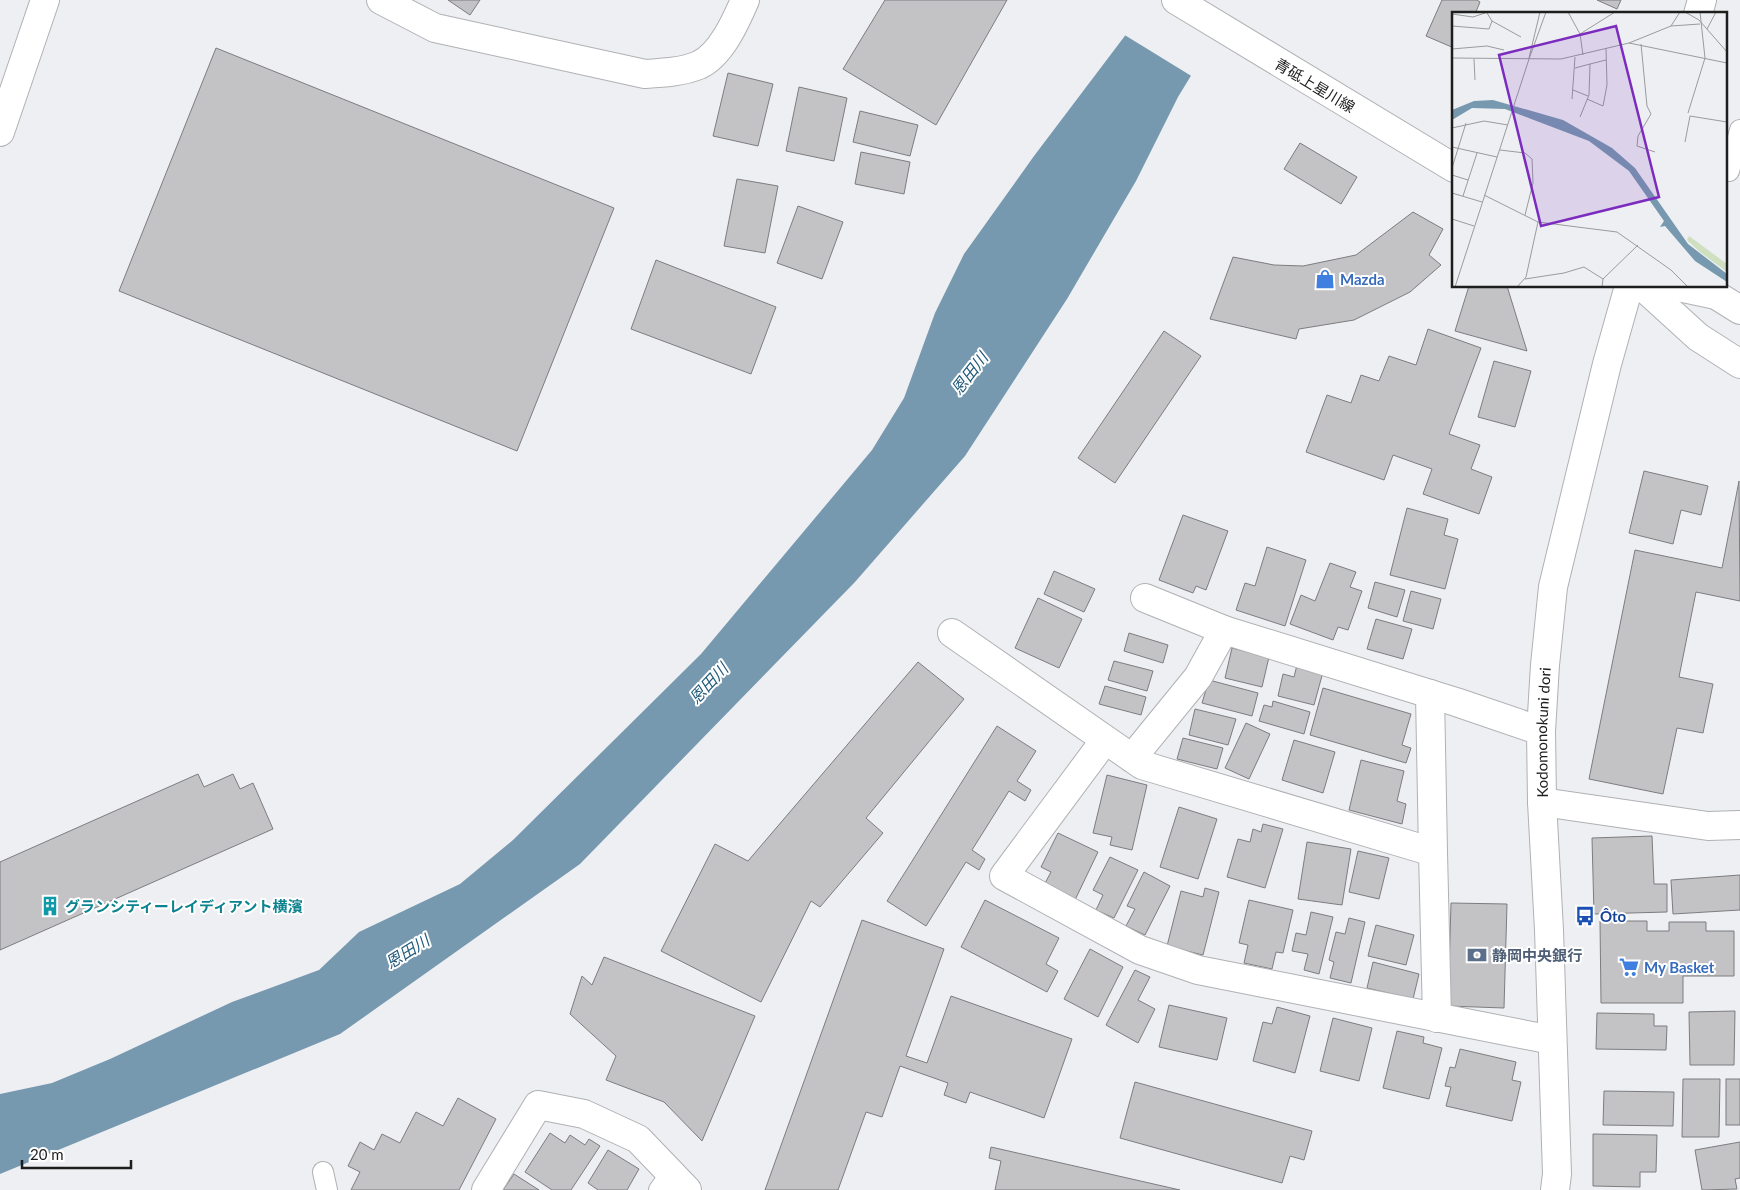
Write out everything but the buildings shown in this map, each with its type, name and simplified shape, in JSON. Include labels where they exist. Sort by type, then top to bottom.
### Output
[{"type":"street","points":[[0,132],[45,0]]},
{"type":"street","points":[[381,0],[435,28],[645,74],[669,73],[699,65],[714,54],[737,20],[745,0]]},
{"type":"street","name":"青砥上星川線","points":[[1176,0],[1452,167]]},
{"type":"street","name":"Kodomonokuni dori","points":[[1555,1190],[1549,930],[1542,802],[1541,731],[1545,665],[1553,587],[1607,364],[1628,288]]},
{"type":"street","points":[[1644,288],[1698,337],[1740,364]]},
{"type":"street","points":[[1682,288],[1716,296],[1740,310]]},
{"type":"street","points":[[1145,598],[1224,630],[1430,694],[1541,731]]},
{"type":"street","points":[[1132,758],[1198,677],[1224,630]]},
{"type":"street","points":[[952,633],[1142,765],[1433,852]]},
{"type":"street","points":[[1430,694],[1437,1018]]},
{"type":"street","points":[[1105,740],[1004,876],[1140,950],[1198,970],[1552,1040]]},
{"type":"street","points":[[1542,802],[1708,826],[1740,826]]},
{"type":"street","points":[[486,1190],[538,1105],[584,1114],[638,1139],[672,1184]]},
{"type":"lane","points":[[1728,171],[1740,130]]},
{"type":"water","name":"恩田川","points":[[1152,0],[1237,0],[1178,97],[1136,181],[1067,299],[965,456],[855,582],[580,864],[340,1034],[0,1174],[0,1094],[52,1083],[110,1059],[232,1002],[319,970],[359,932],[460,884],[513,840],[701,654],[872,450],[904,398],[935,313],[964,254],[1034,156]]},
{"type":"pier","points":[[1149,0],[1240,0],[1193,77],[1123,34]]},
{"type":"place","name":"Mazda","points":[[1325,279]]},
{"type":"place","name":"グランシティーレイディアント横濱","points":[[50,906]]},
{"type":"place","name":"Ôto","points":[[1585,916]]},
{"type":"place","name":"静岡中央銀行","points":[[1477,955]]},
{"type":"place","name":"My Basket","points":[[1629,967]]}]
